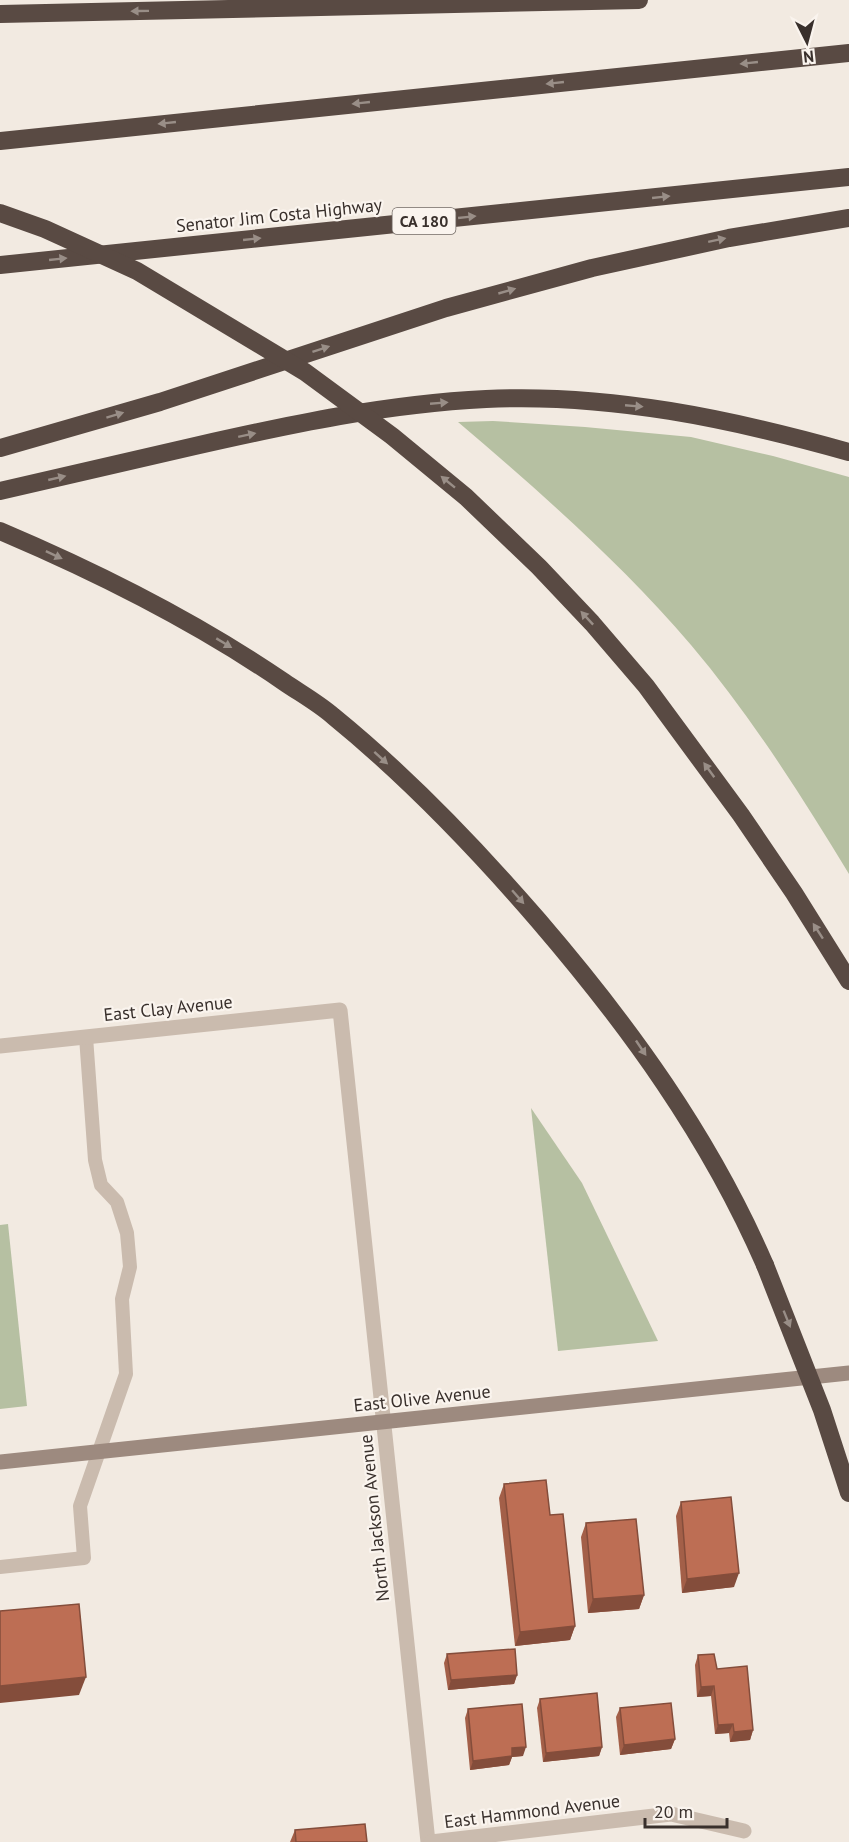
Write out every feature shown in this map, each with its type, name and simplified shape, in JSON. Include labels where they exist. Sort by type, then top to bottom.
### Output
[{"type":"highway","points":[[0,14],[639,0]]},
{"type":"highway","points":[[0,141],[849,53]]},
{"type":"highway","name":"Senator Jim Costa Highway","points":[[0,265],[849,177]]},
{"type":"highway","points":[[0,213],[45,229],[137,271],[305,372],[392,436],[466,497],[539,567],[592,623],[646,686],[741,815],[794,893],[849,981]]},
{"type":"highway","points":[[0,448],[160,402],[446,308],[592,268],[729,238],[849,218]]},
{"type":"highway","points":[[0,491],[324,418],[408,406],[488,399],[568,400],[649,408],[733,422],[849,452]]},
{"type":"highway","points":[[0,531],[174,613],[255,662],[332,715],[462,835],[585,975],[637,1042],[687,1117],[732,1193],[765,1265],[822,1410],[849,1492]]},
{"type":"main road","name":"East Olive Avenue","points":[[0,1462],[849,1373]]},
{"type":"street","name":"East Clay Avenue","points":[[0,1046],[340,1010]]},
{"type":"street","name":"North Jackson Avenue","points":[[340,1010],[429,1842]]},
{"type":"street","name":"East Hammond Avenue","points":[[429,1842],[671,1815],[744,1831]]},
{"type":"lane","points":[[0,1568],[84,1558],[80,1506],[126,1374],[122,1299],[130,1267],[128,1233],[117,1202],[101,1185],[95,1160],[86,1037]]},
{"type":"green space","points":[[493,421],[691,437],[849,477],[849,874],[774,756],[691,645],[637,585],[608,557],[458,422]]},
{"type":"green space","points":[[531,1108],[582,1183],[658,1341],[558,1351]]},
{"type":"green space","points":[[8,1224],[27,1406],[0,1409],[0,1225]]},
{"type":"building","points":[[546,1480],[550,1515],[563,1514],[575,1626],[520,1632],[504,1484]]},
{"type":"building","points":[[731,1497],[739,1573],[687,1579],[681,1502]]},
{"type":"building","points":[[636,1519],[644,1595],[593,1599],[586,1523]]},
{"type":"building","points":[[79,1604],[86,1677],[0,1686],[0,1611]]},
{"type":"building","points":[[515,1649],[517,1675],[451,1680],[447,1654]]},
{"type":"building","points":[[714,1654],[717,1669],[747,1666],[753,1730],[734,1732],[733,1724],[718,1725],[714,1686],[701,1687],[698,1655]]},
{"type":"building","points":[[597,1693],[602,1747],[546,1753],[540,1699]]},
{"type":"building","points":[[671,1703],[675,1739],[624,1745],[620,1708]]},
{"type":"building","points":[[522,1704],[526,1747],[512,1748],[512,1756],[473,1761],[468,1709]]},
{"type":"building","points":[[365,1824],[367,1842],[296,1842],[295,1830]]}]
